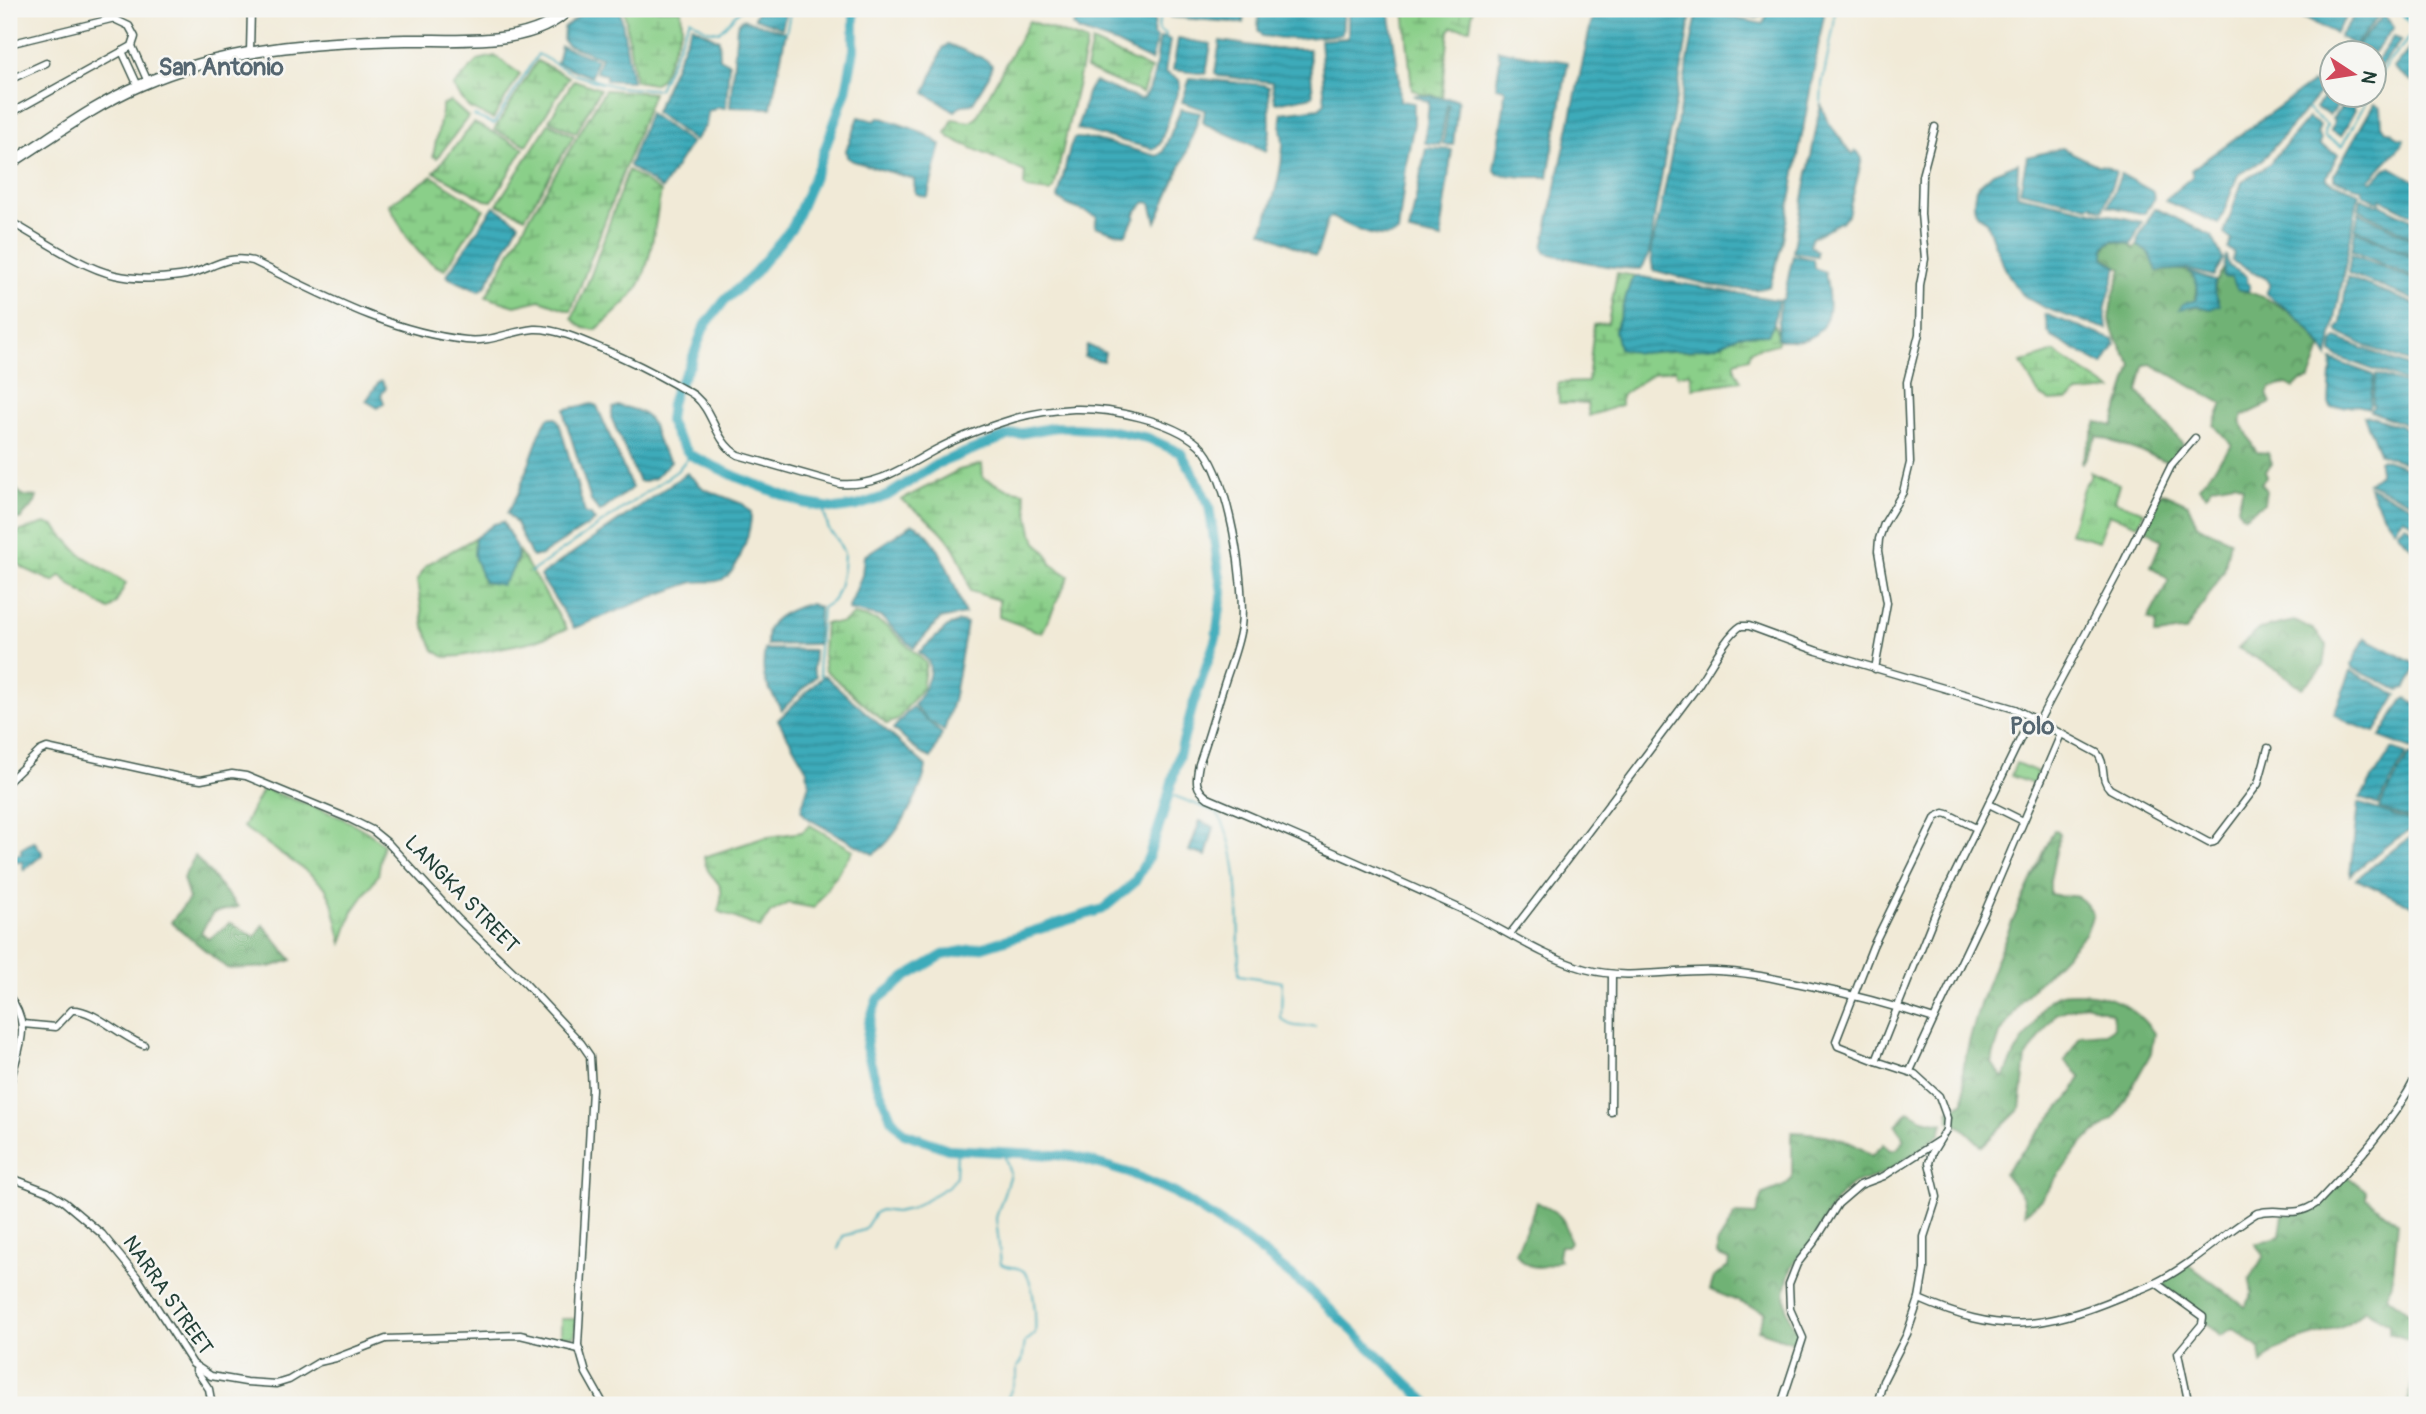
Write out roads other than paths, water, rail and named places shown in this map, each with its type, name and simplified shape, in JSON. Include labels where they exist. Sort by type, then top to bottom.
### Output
[{"type":"main road","points":[[9,164],[96,108],[179,69],[250,52],[343,42],[512,36],[549,25],[569,9]]},
{"type":"street","points":[[93,9],[129,26],[135,37],[132,46],[143,84]]},
{"type":"street","points":[[250,52],[251,9]]},
{"type":"street","points":[[9,44],[111,19]]},
{"type":"street","points":[[9,103],[12,113],[132,46]]},
{"type":"street","points":[[122,51],[143,84]]},
{"type":"street","points":[[9,80],[46,63]]},
{"type":"street","points":[[1875,668],[1887,603],[1878,545],[1884,524],[1903,492],[1910,463],[1907,382],[1919,334],[1920,285],[1925,259],[1922,176],[1935,127]]},
{"type":"street","points":[[9,221],[96,269],[117,276],[178,277],[205,270],[227,259],[242,258],[389,323],[473,341],[534,329],[547,330],[604,349],[695,396],[727,447],[738,455],[825,481],[852,485],[870,482],[894,474],[962,438],[1039,413],[1072,409],[1109,412],[1154,423],[1186,436],[1211,458],[1222,484],[1236,542],[1241,610],[1241,627],[1236,647],[1199,764],[1196,786],[1200,792],[1208,798],[1341,854],[1563,962],[1612,974],[1714,971],[1746,973],[1853,995],[1934,1019]]},
{"type":"street","points":[[2039,722],[2171,466],[2195,439]]},
{"type":"street","points":[[1510,934],[1601,818],[1737,628],[1749,626],[1816,651],[1984,699],[2031,717],[2097,753],[2101,758],[2102,777],[2110,789],[2209,843],[2214,842],[2259,784],[2268,748]]},
{"type":"street","points":[[1876,1060],[1935,914],[2031,717]]},
{"type":"street","points":[[1910,1071],[1970,945],[2061,734]]},
{"type":"street","name":"LANGKA STREET","points":[[9,781],[40,751],[47,748],[192,779],[238,774],[341,815],[372,830],[388,842],[459,920],[581,1043],[591,1058],[592,1089],[579,1349]]},
{"type":"street","points":[[1989,804],[2023,821]]},
{"type":"street","points":[[1877,1405],[1883,1381],[1907,1334],[1919,1299],[1924,1270],[1924,1237],[1937,1197],[1929,1163],[1947,1125],[1943,1104],[1935,1091],[1910,1071],[1836,1044],[1873,946],[1936,817],[1948,814],[1976,828]]},
{"type":"street","points":[[1611,1112],[1612,974]]},
{"type":"street","points":[[9,996],[23,1024],[23,1035],[9,1089]]},
{"type":"street","points":[[23,1024],[55,1027],[72,1010],[79,1009],[144,1045]]},
{"type":"street","points":[[1919,1299],[1985,1322],[2033,1324],[2068,1317],[2155,1283],[2257,1213],[2297,1213],[2306,1211],[2317,1203],[2375,1138],[2400,1105],[2417,1075]]},
{"type":"street","points":[[1781,1405],[1803,1338],[1793,1318],[1789,1301],[1789,1284],[1797,1264],[1838,1204],[1853,1189],[1884,1176],[1940,1140]]},
{"type":"street","name":"NARRA STREET","points":[[9,1177],[48,1192],[102,1234],[138,1278],[193,1364],[204,1373],[218,1378],[276,1384],[289,1380],[319,1363],[386,1339],[520,1335],[579,1349]]},
{"type":"street","points":[[2155,1283],[2203,1317],[2202,1324],[2178,1353],[2189,1405]]},
{"type":"street","points":[[579,1349],[586,1373],[604,1405]]},
{"type":"street","points":[[193,1364],[209,1389],[212,1405]]},
{"type":"street","points":[[209,1389],[218,1378]]},
{"type":"water","points":[[588,9],[620,9],[632,81],[606,80],[606,75],[596,72],[601,57],[563,41],[564,28]]},
{"type":"water","points":[[758,9],[787,9],[782,28],[754,18]]},
{"type":"water","points":[[1095,9],[1156,9],[1153,35],[1157,38],[1151,61],[1117,44],[1079,31],[1073,25],[1076,20]]},
{"type":"water","points":[[1169,9],[1245,9],[1243,23],[1170,17]]},
{"type":"water","points":[[1259,9],[1344,9],[1342,34],[1293,39],[1262,36],[1258,31]]},
{"type":"water","points":[[1348,9],[1389,9],[1400,101],[1414,103],[1414,124],[1398,233],[1391,236],[1373,235],[1331,217],[1315,256],[1262,231],[1281,167],[1282,113],[1319,108],[1325,103],[1320,40],[1348,38]]},
{"type":"water","points":[[1594,9],[1692,9],[1650,247],[1641,269],[1582,261],[1546,253],[1543,248]]},
{"type":"water","points":[[1734,9],[1764,9],[1762,15],[1757,18],[1736,13]]},
{"type":"water","points":[[1769,9],[1825,9],[1782,245],[1770,286],[1759,289],[1730,288],[1654,270],[1651,258],[1653,244],[1696,19],[1703,11],[1763,24]]},
{"type":"water","points":[[2284,9],[2352,9],[2335,33]]},
{"type":"water","points":[[2359,9],[2379,9],[2382,12],[2361,38],[2339,37]]},
{"type":"water","points":[[2384,15],[2394,27],[2386,38],[2363,38]]},
{"type":"water","points":[[742,19],[786,32],[771,108],[730,107],[737,26]]},
{"type":"water","points":[[692,26],[719,40],[720,58],[729,63],[726,108],[719,107],[708,112],[706,125],[694,141],[655,112]]},
{"type":"water","points":[[2394,36],[2401,40],[2388,57],[2388,45]]},
{"type":"water","points":[[1160,38],[1170,40],[1165,72],[1179,80],[1180,85],[1160,144],[1155,149],[1149,148],[1077,129],[1088,91],[1095,82],[1139,99],[1144,98],[1154,76]]},
{"type":"water","points":[[1178,39],[1211,44],[1206,74],[1173,70]]},
{"type":"water","points":[[1220,41],[1274,49],[1309,49],[1313,96],[1277,103],[1272,82],[1218,76],[1215,73]]},
{"type":"water","points":[[948,44],[985,59],[992,65],[989,76],[972,104],[962,105],[955,111],[925,93],[943,48]]},
{"type":"water","points":[[561,46],[597,59],[591,77],[557,63]]},
{"type":"water","points":[[2410,48],[2417,51],[2417,86],[2394,68]]},
{"type":"water","points":[[1498,50],[1568,62],[1548,177],[1498,174],[1494,169],[1505,89],[1496,87],[1500,59]]},
{"type":"water","points":[[1190,78],[1269,87],[1270,131],[1266,151],[1205,124],[1205,110],[1182,102]]},
{"type":"water","points":[[2312,83],[2318,86],[2318,95],[2267,155],[2238,175],[2219,224],[2166,201],[2193,176],[2191,170]]},
{"type":"water","points":[[1414,96],[1458,101],[1453,145],[1443,145],[1449,105],[1440,145],[1425,143],[1429,102]]},
{"type":"water","points":[[1821,104],[1827,120],[1848,150],[1853,155],[1855,151],[1858,152],[1862,159],[1848,215],[1811,238],[1810,245],[1817,251],[1817,256],[1793,252]]},
{"type":"water","points":[[2318,105],[2318,108],[2336,108],[2329,115],[2316,108]]},
{"type":"water","points":[[2341,108],[2354,108],[2341,136],[2331,131],[2334,121],[2332,119]]},
{"type":"water","points":[[2372,108],[2381,108],[2382,125],[2386,131],[2404,139],[2402,145],[2369,180],[2372,182],[2386,168],[2391,167],[2417,182],[2417,217],[2381,199],[2379,202],[2363,194],[2362,189],[2334,179],[2334,174]]},
{"type":"water","points":[[1181,109],[1200,113],[1185,157],[1156,222],[1151,203],[1145,202],[1135,213],[1126,234],[1115,233],[1095,226],[1097,217],[1058,198],[1074,138],[1093,139],[1157,156],[1163,152]]},
{"type":"water","points":[[649,113],[691,143],[662,189],[629,166]]},
{"type":"water","points":[[859,117],[875,121],[879,117],[919,132],[941,145],[928,195],[925,197],[915,193],[914,179],[847,157],[846,150]]},
{"type":"water","points":[[2308,118],[2320,126],[2317,134],[2321,139],[2320,145],[2338,154],[2327,180],[2359,193],[2328,357],[2302,321],[2266,294],[2270,284],[2267,279],[2232,261],[2234,253],[2228,249],[2232,240],[2224,234],[2242,182],[2269,164]]},
{"type":"water","points":[[1426,148],[1452,150],[1442,220],[1442,239],[1409,232]]},
{"type":"water","points":[[2062,148],[2116,172],[2103,210],[2093,204],[2088,206],[2020,191],[2027,157]]},
{"type":"water","points":[[2018,163],[2019,195],[2142,222],[2131,244],[2114,240],[2104,247],[2104,258],[2117,267],[2105,309],[2107,329],[2035,303],[2020,291],[2007,273],[1986,220],[1975,211],[1974,198],[1976,188],[1993,173]]},
{"type":"water","points":[[2121,174],[2153,192],[2154,199],[2144,214],[2108,206]]},
{"type":"water","points":[[2361,198],[2417,222],[2417,240],[2359,209]]},
{"type":"water","points":[[494,206],[519,223],[485,287],[479,291],[447,275]]},
{"type":"water","points":[[2155,208],[2212,236],[2223,259],[2214,276],[2187,269],[2157,271],[2150,254],[2137,245],[2138,238]]},
{"type":"water","points":[[2359,212],[2417,242],[2417,258],[2355,228]]},
{"type":"water","points":[[2355,230],[2417,260],[2417,279],[2352,251]]},
{"type":"water","points":[[2351,254],[2417,281],[2417,301],[2348,273]]},
{"type":"water","points":[[1793,255],[1813,259],[1814,268],[1825,272],[1828,310],[1822,327],[1816,334],[1803,340],[1779,340],[1780,301],[1784,298]]},
{"type":"water","points":[[2226,255],[2229,266],[2247,276],[2250,285],[2248,291],[2237,289],[2232,278],[2223,277]]},
{"type":"water","points":[[2190,272],[2215,281],[2214,289],[2220,305],[2210,309],[2198,306],[2179,309],[2183,304],[2196,300],[2197,286]]},
{"type":"water","points":[[1636,276],[1778,300],[1774,323],[1768,334],[1739,335],[1720,345],[1691,350],[1637,353],[1619,348],[1615,331],[1631,281]]},
{"type":"water","points":[[2347,277],[2417,305],[2417,365],[2339,333],[2337,329],[2341,323]]},
{"type":"water","points":[[2045,314],[2114,340],[2115,345],[2103,365],[2052,337]]},
{"type":"water","points":[[2337,338],[2417,370],[2417,385],[2337,357],[2332,352]]},
{"type":"water","points":[[1087,345],[1105,353],[1103,361],[1084,357]]},
{"type":"water","points":[[2332,360],[2372,374],[2374,377],[2369,408],[2356,405],[2331,408],[2329,402]]},
{"type":"water","points":[[2376,375],[2417,387],[2417,429],[2370,411],[2374,405]]},
{"type":"water","points":[[382,381],[386,388],[381,395],[384,403],[378,408],[366,401]]},
{"type":"water","points":[[592,404],[597,406],[632,488],[600,512],[591,501],[565,418],[565,409]]},
{"type":"water","points":[[618,406],[633,409],[649,420],[663,452],[671,461],[655,478],[642,482],[638,480],[611,417],[613,408]]},
{"type":"water","points":[[2364,416],[2417,432],[2417,467],[2380,454]]},
{"type":"water","points":[[555,417],[559,422],[585,513],[591,515],[595,521],[541,555],[532,557],[516,523],[507,513],[518,494],[542,428],[548,418]]},
{"type":"water","points":[[2382,459],[2417,471],[2417,505],[2368,483],[2379,474],[2379,461]]},
{"type":"water","points":[[687,473],[704,489],[743,504],[751,512],[744,546],[732,571],[723,579],[691,583],[574,628],[540,576]]},
{"type":"water","points":[[2369,487],[2417,509],[2417,526],[2403,517],[2394,529]]},
{"type":"water","points":[[503,522],[517,554],[514,567],[502,585],[484,582],[474,556],[475,538],[494,524]]},
{"type":"water","points":[[913,524],[923,530],[939,551],[965,614],[940,619],[914,648],[881,617],[848,610],[862,575],[864,556]]},
{"type":"water","points":[[2405,524],[2417,533],[2417,553],[2397,532]]},
{"type":"water","points":[[810,604],[819,607],[817,644],[767,645],[767,633],[773,621],[793,609]]},
{"type":"water","points":[[967,623],[953,701],[944,731],[928,720],[914,705],[930,672],[928,661],[919,652],[950,625]]},
{"type":"water","points":[[2365,638],[2417,665],[2406,688],[2399,690],[2352,668],[2351,665]]},
{"type":"water","points":[[765,649],[814,650],[813,669],[816,676],[782,710],[764,675]]},
{"type":"water","points":[[2351,671],[2397,695],[2375,732],[2334,714]]},
{"type":"water","points":[[824,675],[926,766],[920,788],[907,814],[890,839],[873,854],[807,818],[801,810],[809,784],[807,770],[778,720]]},
{"type":"water","points":[[2407,698],[2417,704],[2417,751],[2380,737],[2402,701]]},
{"type":"water","points":[[912,707],[942,734],[931,758],[920,753],[893,729]]},
{"type":"water","points":[[2392,749],[2406,754],[2378,805],[2360,798]]},
{"type":"water","points":[[2409,755],[2417,758],[2417,821],[2379,808]]},
{"type":"water","points":[[2358,803],[2410,821],[2417,827],[2395,839],[2350,875]]},
{"type":"water","points":[[1200,821],[1214,827],[1206,856],[1189,851]]},
{"type":"water","points":[[2417,834],[2417,908],[2356,879],[2403,842]]},
{"type":"water","points":[[34,841],[42,855],[24,870],[22,862],[14,861],[14,855],[21,854],[21,849]]},
{"type":"waterway","points":[[591,77],[616,86],[659,89],[690,19],[707,30],[719,32],[741,9]]},
{"type":"waterway","points":[[786,32],[791,9]]},
{"type":"waterway","points":[[854,9],[854,50],[846,91],[819,165],[793,226],[751,277],[725,300],[704,327],[690,365],[671,404],[669,421],[676,436],[690,455],[737,477],[803,503],[836,509],[857,506],[887,496],[937,464],[1007,436],[1056,427],[1108,430],[1148,438],[1181,453],[1196,478],[1209,506],[1222,592],[1216,638],[1193,705],[1162,818],[1148,858],[1134,883],[1103,909],[983,947],[943,955],[906,977],[877,1000],[869,1023],[866,1047],[875,1079],[891,1118],[904,1133],[948,1149],[1072,1156],[1132,1174],[1175,1193],[1248,1241],[1311,1291],[1430,1405]]},
{"type":"waterway","points":[[1163,9],[1158,26],[1160,32],[1166,34],[1165,37]]},
{"type":"waterway","points":[[1821,104],[1835,9]]},
{"type":"waterway","points":[[2403,9],[2417,26]]},
{"type":"waterway","points":[[2388,63],[2417,29]]},
{"type":"waterway","points":[[474,116],[494,124],[538,54],[573,74],[601,83]]},
{"type":"waterway","points":[[2307,109],[2327,125],[2325,137],[2342,146],[2362,108]]},
{"type":"waterway","points":[[531,572],[677,471],[690,455]]},
{"type":"waterway","points":[[821,677],[818,660],[822,608],[834,600],[839,588],[844,553],[829,530],[823,509]]},
{"type":"waterway","points":[[1169,794],[1216,812],[1225,827],[1235,867],[1239,975],[1282,982],[1281,1018],[1292,1025],[1315,1026]]},
{"type":"waterway","points":[[838,1249],[843,1236],[864,1230],[880,1210],[895,1212],[910,1209],[950,1185],[956,1176],[957,1150]]},
{"type":"waterway","points":[[1003,1151],[1010,1174],[996,1218],[1001,1264],[1022,1270],[1026,1274],[1034,1300],[1035,1320],[1035,1334],[1025,1342],[1022,1361],[1017,1368],[1017,1375],[1005,1405]]},
{"type":"district","name":"San Antonio","points":[[221,67]]},
{"type":"district","name":"Polo","points":[[2032,726]]}]
